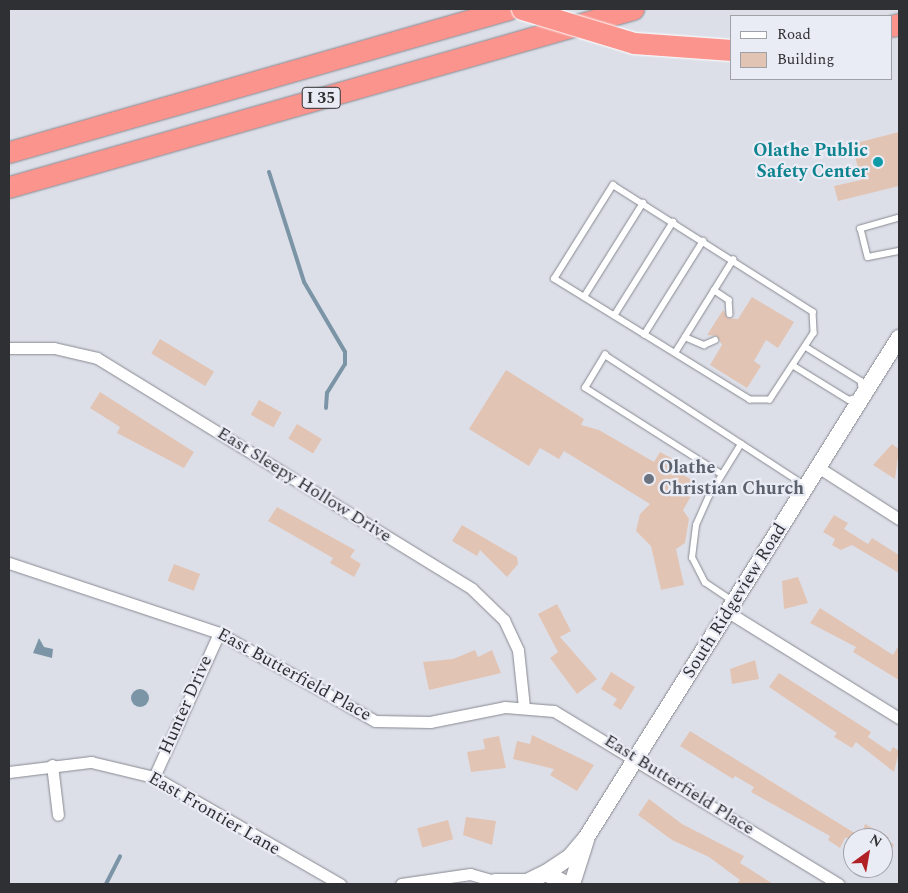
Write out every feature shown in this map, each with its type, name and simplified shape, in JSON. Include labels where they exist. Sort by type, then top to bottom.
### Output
[{"type":"highway","name":"I 35","points":[[9,152],[509,9]]},
{"type":"highway","points":[[522,9],[634,43],[730,50]]},
{"type":"highway","name":"I 35","points":[[9,187],[633,9]]},
{"type":"main road","name":"South Ridgeview Road","points":[[586,838],[899,338]]},
{"type":"main road","points":[[526,882],[546,874],[570,857],[586,838]]},
{"type":"main road","points":[[572,884],[586,838]]},
{"type":"main road","points":[[546,874],[566,884]]},
{"type":"street","name":"East Sleepy Hollow Drive","points":[[9,348],[54,348],[97,358],[472,589],[504,620],[518,650],[524,707]]},
{"type":"street","points":[[818,467],[899,519]]},
{"type":"street","name":"East Butterfield Place","points":[[9,563],[219,633],[375,720],[414,724],[524,707],[554,711],[636,758],[838,884]]},
{"type":"street","points":[[731,607],[899,718]]},
{"type":"street","name":"Hunter Drive","points":[[154,777],[219,633]]},
{"type":"street","name":"East Frontier Lane","points":[[9,772],[52,765],[91,762],[154,777],[340,884]]},
{"type":"street","points":[[52,765],[58,815]]},
{"type":"street","points":[[401,884],[450,874],[499,882],[526,882]]},
{"type":"lane","points":[[613,185],[673,222],[813,312],[814,333],[806,347],[777,393],[761,402],[750,400],[554,279],[613,185]]},
{"type":"lane","points":[[584,297],[643,204]]},
{"type":"lane","points":[[899,218],[861,229],[868,257],[899,251]]},
{"type":"lane","points":[[614,316],[673,222]]},
{"type":"lane","points":[[644,335],[702,241]]},
{"type":"lane","points":[[675,354],[732,260]]},
{"type":"lane","points":[[714,290],[729,300],[730,314]]},
{"type":"lane","points":[[685,336],[704,346],[715,340]]},
{"type":"lane","points":[[794,366],[849,400],[864,395],[861,382],[806,347]]},
{"type":"lane","points":[[722,475],[585,388],[605,355],[807,486]]},
{"type":"lane","points":[[731,607],[705,583],[692,558],[696,526],[722,475],[741,444]]},
{"type":"water","points":[[39,638],[44,647],[53,649],[52,658],[33,653]]},
{"type":"water","points":[[140,689],[146,692],[149,698],[146,704],[140,707],[134,704],[131,698],[134,692]]},
{"type":"building","name":"Olathe Public Safety Center","points":[[899,132],[899,186],[838,201],[834,186],[861,180],[852,144]]},
{"type":"building","points":[[752,297],[794,322],[778,348],[766,340],[754,361],[761,366],[747,388],[710,365],[722,345],[717,336],[707,335],[723,310],[728,318],[738,319]]},
{"type":"building","points":[[160,339],[214,371],[205,386],[151,354]]},
{"type":"building","name":"Olathe Christian Church","points":[[506,370],[584,419],[581,425],[599,430],[654,462],[660,452],[673,459],[669,466],[698,484],[683,510],[689,519],[685,543],[676,549],[684,585],[661,590],[651,546],[636,531],[640,514],[650,504],[564,451],[559,459],[540,448],[529,466],[469,429]]},
{"type":"building","points":[[100,392],[194,452],[184,468],[117,433],[120,427],[90,408]]},
{"type":"building","points":[[259,400],[282,413],[273,427],[251,415]]},
{"type":"building","points":[[297,424],[322,439],[313,454],[288,439]]},
{"type":"building","points":[[892,444],[899,449],[895,479],[873,465]]},
{"type":"building","points":[[277,507],[355,550],[350,557],[361,564],[354,577],[330,563],[333,558],[268,521]]},
{"type":"building","points":[[834,515],[848,523],[844,529],[868,544],[872,538],[899,555],[899,573],[852,545],[841,550],[832,545],[835,539],[823,532]]},
{"type":"building","points":[[462,525],[517,557],[518,564],[507,577],[480,550],[477,556],[452,541]]},
{"type":"building","points":[[174,564],[200,574],[194,591],[168,581]]},
{"type":"building","points":[[798,577],[808,603],[784,609],[782,581]]},
{"type":"building","points":[[557,604],[571,631],[560,637],[597,679],[577,694],[550,658],[558,652],[538,614]]},
{"type":"building","points":[[820,608],[893,655],[899,645],[899,680],[853,652],[856,647],[810,623]]},
{"type":"building","points":[[475,650],[478,657],[492,650],[501,673],[429,690],[423,662],[453,659]]},
{"type":"building","points":[[755,660],[759,679],[732,684],[730,669]]},
{"type":"building","points":[[611,672],[635,687],[621,710],[613,705],[617,699],[601,689]]},
{"type":"building","points":[[779,673],[871,732],[868,737],[890,752],[893,747],[899,751],[894,772],[856,742],[852,748],[834,737],[837,733],[769,687]]},
{"type":"building","points":[[690,731],[846,828],[843,828],[843,842],[840,848],[828,840],[830,836],[751,792],[754,787],[735,776],[733,779],[680,746]]},
{"type":"building","points":[[532,735],[594,765],[577,791],[550,775],[554,769],[513,759],[517,741],[530,744]]},
{"type":"building","points":[[499,736],[506,768],[471,772],[467,752],[485,749],[483,739]]},
{"type":"building","points":[[649,799],[682,824],[744,856],[740,863],[773,884],[737,884],[740,880],[709,857],[672,840],[638,815]]},
{"type":"building","points":[[466,817],[496,821],[492,845],[463,835]]},
{"type":"building","points":[[448,820],[453,839],[422,848],[417,828]]},
{"type":"building","points":[[865,824],[872,828],[864,828]]},
{"type":"waterway","points":[[269,172],[304,282],[345,352],[345,364],[327,393],[326,408]]},
{"type":"waterway","points":[[106,884],[120,856]]},
{"type":"place","name":"Olathe Public Safety Center","points":[[878,162]]},
{"type":"place","name":"Olathe Christian Church","points":[[649,479]]}]
